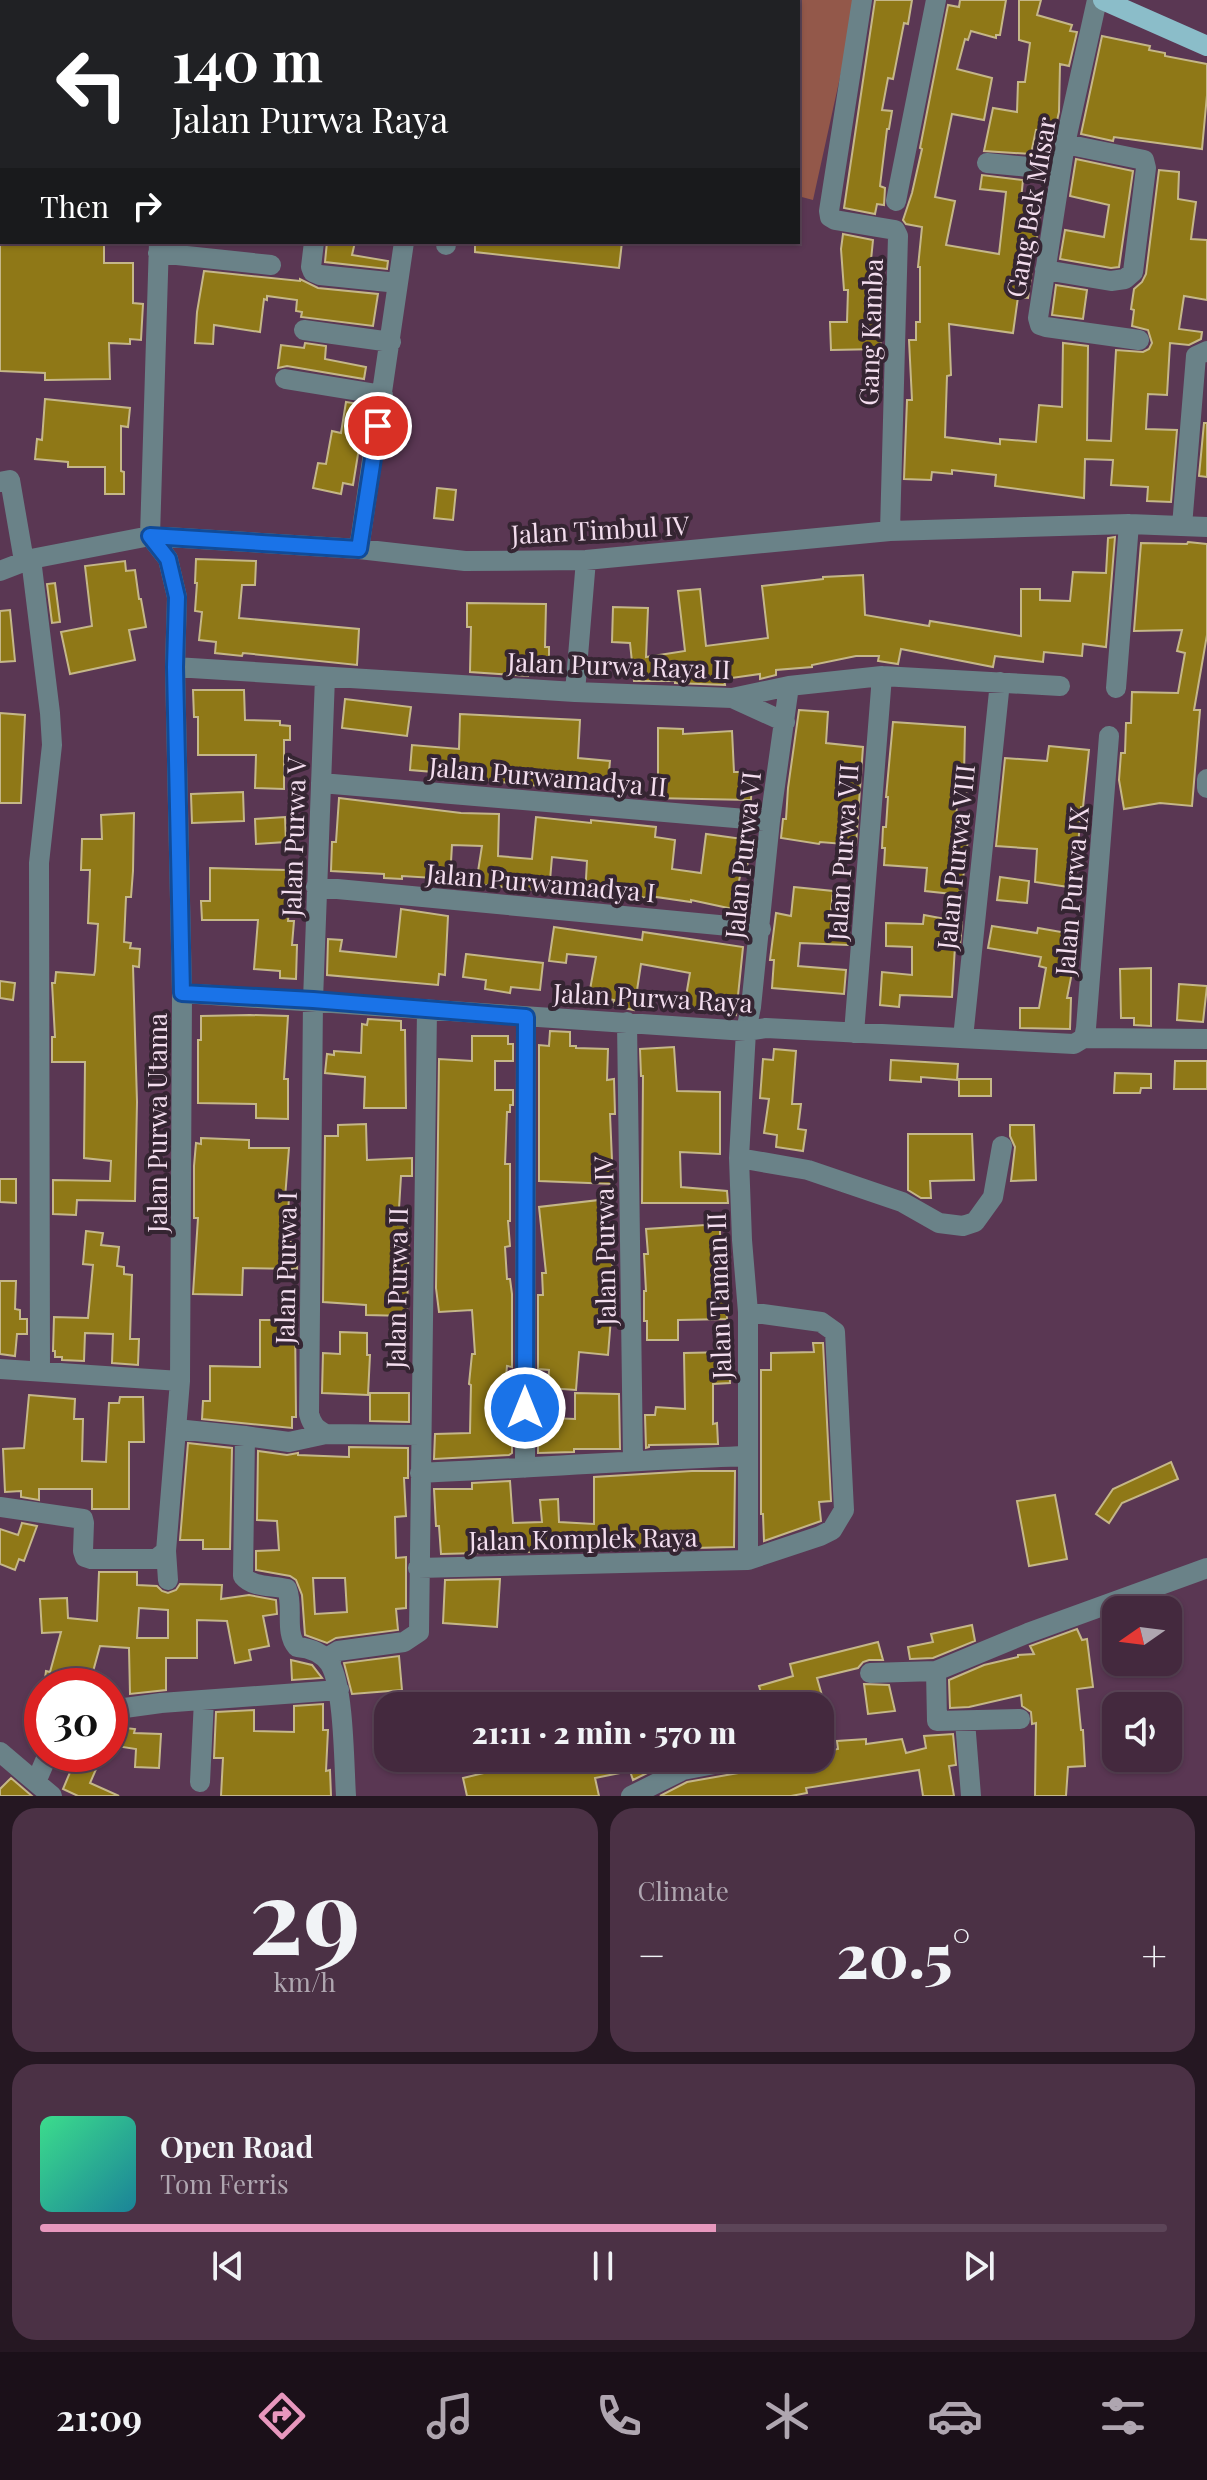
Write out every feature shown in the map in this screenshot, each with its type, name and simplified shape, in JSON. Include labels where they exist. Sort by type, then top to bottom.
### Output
[{"type":"main road","points":[[1103,0],[1207,46]]},
{"type":"street","name":"Gang Kamba","points":[[862,0],[829,211],[830,217],[835,220],[895,230],[898,236],[890,531]]},
{"type":"street","points":[[896,201],[936,0]]},
{"type":"street","name":"Gang Bek Misar","points":[[1097,0],[1065,144],[1038,318],[1040,325],[1139,340]]},
{"type":"street","points":[[1045,270],[1111,281],[1125,279],[1133,272],[1146,168],[1144,160],[1065,144]]},
{"type":"street","points":[[987,163],[1061,170]]},
{"type":"street","points":[[314,244],[313,272],[398,283]]},
{"type":"street","points":[[359,549],[404,244]]},
{"type":"street","points":[[150,536],[158,248],[271,265]]},
{"type":"street","points":[[304,330],[391,342]]},
{"type":"street","points":[[1182,526],[1196,356],[1207,351]]},
{"type":"street","points":[[285,379],[383,395]]},
{"type":"street","points":[[0,482],[10,480],[28,560],[52,745],[39,863],[40,1371]]},
{"type":"street","name":"Jalan Timbul IV","points":[[0,571],[28,560],[150,536],[359,549],[465,561],[586,560],[890,531],[1129,524],[1207,527]]},
{"type":"street","points":[[1116,688],[1129,524]]},
{"type":"street","name":"Jalan Purwa Utama","points":[[150,536],[168,559],[177,597],[175,667],[182,993],[180,1381],[166,1551],[168,1580]]},
{"type":"street","points":[[575,692],[586,560]]},
{"type":"street","name":"Jalan Purwa Raya II","points":[[175,667],[575,692],[732,698],[789,686],[882,676],[1060,686]]},
{"type":"street","name":"Jalan Purwa VII","points":[[854,1033],[882,676]]},
{"type":"street","name":"Jalan Purwa V","points":[[313,1000],[325,677]]},
{"type":"street","name":"Jalan Purwa VIII","points":[[963,1038],[1000,682]]},
{"type":"street","name":"Jalan Purwa VI","points":[[746,1031],[789,686]]},
{"type":"street","points":[[732,698],[785,722]]},
{"type":"street","name":"Jalan Purwa IX","points":[[1079,1041],[1109,736]]},
{"type":"street","points":[[1207,779],[1207,788]]},
{"type":"street","name":"Jalan Purwamadya II","points":[[321,783],[770,821]]},
{"type":"street","name":"Jalan Purwamadya I","points":[[316,887],[761,929]]},
{"type":"street","name":"Jalan Purwa Raya","points":[[182,993],[746,1031],[766,1028],[1079,1041],[1207,1039]]},
{"type":"street","name":"Jalan Purwa I","points":[[313,1000],[309,1414],[317,1430],[326,1434]]},
{"type":"street","name":"Jalan Purwa II","points":[[330,1664],[333,1654],[338,1651],[404,1642],[417,1635],[427,1009]]},
{"type":"street","points":[[525,1468],[526,1017]]},
{"type":"street","name":"Jalan Purwa IV","points":[[627,1022],[633,1460]]},
{"type":"street","name":"Jalan Taman II","points":[[746,1031],[739,1158],[748,1312],[748,1560]]},
{"type":"street","points":[[739,1158],[808,1170],[902,1202],[939,1223],[963,1226],[975,1222],[993,1197],[1002,1146]]},
{"type":"street","name":"Jalan Komplek Raya","points":[[418,1568],[748,1560],[832,1530],[844,1510],[835,1332],[821,1322],[748,1312]]},
{"type":"street","points":[[0,1369],[180,1381]]},
{"type":"street","points":[[176,1429],[289,1442],[326,1434],[420,1435]]},
{"type":"street","points":[[245,1436],[243,1576],[252,1584],[287,1589],[290,1596],[291,1640],[297,1647],[311,1648],[330,1664],[339,1690],[346,1796]]},
{"type":"street","points":[[420,1473],[746,1456]]},
{"type":"street","points":[[0,1507],[83,1519],[83,1551],[85,1557],[91,1559],[156,1559],[166,1551]]},
{"type":"street","points":[[870,1673],[936,1671],[1028,1633],[1207,1568]]},
{"type":"street","points":[[936,1671],[937,1721],[1020,1719]]},
{"type":"street","points":[[128,1708],[339,1690]]},
{"type":"street","points":[[200,1782],[204,1700]]},
{"type":"street","points":[[965,1721],[971,1796]]},
{"type":"street","points":[[0,1752],[52,1796]]},
{"type":"street","points":[[36,1782],[40,1772]]},
{"type":"street","points":[[631,1796],[679,1772]]},
{"type":"shaded area","points":[[800,0],[857,0],[813,200],[800,197]]},
{"type":"building","points":[[875,0],[912,0],[893,79],[888,78],[882,110],[892,111],[880,186],[885,188],[884,205],[877,204],[875,214],[844,208]]},
{"type":"building","points":[[960,0],[1006,0],[1000,35],[996,38],[971,31],[968,40],[965,39],[957,69],[992,78],[984,120],[952,114],[935,197],[955,201],[946,245],[999,254],[1006,192],[980,189],[982,175],[1023,180],[1021,199],[1042,201],[1028,298],[1018,297],[1013,333],[949,324],[951,375],[947,376],[945,437],[1000,444],[1000,439],[1036,442],[1039,405],[1062,407],[1063,343],[1088,346],[1087,440],[1111,441],[1116,350],[1143,352],[1152,343],[1148,330],[1132,326],[1134,310],[1131,309],[1134,289],[1146,274],[1159,170],[1179,172],[1178,199],[1196,202],[1191,239],[1207,240],[1207,300],[1184,296],[1179,329],[1202,332],[1201,339],[1189,345],[1170,343],[1167,395],[1148,394],[1146,429],[1177,430],[1171,502],[1147,501],[1148,487],[1111,485],[1113,460],[1085,459],[1084,498],[995,486],[996,475],[952,470],[952,474],[932,472],[931,480],[904,479],[907,400],[912,400],[909,340],[916,340],[916,322],[920,322],[918,267],[922,227],[906,224],[903,220],[922,149],[948,5],[959,7]]},
{"type":"building","points":[[1019,0],[1041,0],[1037,15],[1072,25],[1070,31],[1077,32],[1069,66],[1060,64],[1059,112],[1054,134],[1036,130],[1031,154],[984,151],[993,108],[1017,112],[1018,82],[1025,82],[1030,43],[1019,40]]},
{"type":"building","points":[[1102,36],[1150,46],[1149,50],[1165,53],[1165,56],[1207,64],[1202,149],[1114,137],[1113,141],[1081,134]]},
{"type":"building","points":[[1076,159],[1133,171],[1119,267],[1060,259],[1065,230],[1104,237],[1109,205],[1070,196]]},
{"type":"building","points":[[843,234],[873,240],[871,260],[876,260],[881,349],[831,350],[830,322],[847,322],[848,290],[844,290],[841,249]]},
{"type":"building","points":[[0,244],[104,244],[104,263],[133,263],[133,303],[143,304],[141,340],[130,339],[130,344],[109,343],[110,379],[45,380],[45,373],[0,371]]},
{"type":"building","points":[[327,244],[355,244],[352,255],[388,261],[387,269],[325,262]]},
{"type":"building","points":[[475,244],[622,244],[619,268],[475,252]]},
{"type":"building","points":[[204,271],[300,279],[318,288],[378,294],[373,326],[301,317],[302,312],[296,311],[297,300],[267,296],[260,332],[214,325],[213,344],[195,343]]},
{"type":"building","points":[[1056,285],[1087,290],[1083,319],[1052,315]]},
{"type":"building","points":[[305,343],[326,346],[325,359],[366,367],[364,379],[287,366],[278,368],[281,345],[304,348]]},
{"type":"building","points":[[45,399],[130,408],[128,427],[121,426],[124,494],[105,494],[105,467],[68,467],[68,462],[35,459],[37,439],[42,440]]},
{"type":"building","points":[[346,402],[366,405],[353,485],[343,483],[341,494],[313,488],[318,463],[326,464],[332,431],[341,433]]},
{"type":"building","points":[[1204,423],[1207,423],[1207,477],[1199,476]]},
{"type":"building","points":[[437,488],[456,490],[453,520],[434,518]]},
{"type":"building","points":[[1115,537],[1106,647],[1083,644],[1082,656],[1044,652],[1043,662],[995,656],[993,667],[901,649],[898,664],[878,661],[879,656],[856,656],[812,667],[776,670],[776,675],[760,679],[760,674],[724,679],[725,685],[634,681],[630,643],[612,642],[613,607],[648,608],[646,657],[685,651],[678,591],[700,589],[706,646],[768,638],[762,586],[863,575],[865,615],[929,626],[930,621],[1021,636],[1021,589],[1040,589],[1040,600],[1070,601],[1073,572],[1106,573],[1108,538]]},
{"type":"building","points":[[1141,543],[1207,544],[1207,635],[1194,710],[1200,710],[1192,806],[1160,803],[1124,809],[1119,780],[1121,753],[1125,753],[1126,723],[1131,723],[1132,692],[1178,693],[1185,653],[1177,651],[1182,630],[1134,631]]},
{"type":"building","points":[[196,559],[256,561],[255,585],[242,585],[239,618],[359,629],[357,665],[215,653],[216,642],[199,640],[202,612],[195,611]]},
{"type":"building","points":[[125,561],[126,571],[135,570],[146,627],[129,630],[135,660],[70,674],[61,632],[92,626],[85,566]]},
{"type":"building","points":[[55,583],[60,622],[52,623],[47,584]]},
{"type":"building","points":[[467,603],[546,604],[545,647],[549,647],[549,668],[528,667],[528,676],[470,672],[471,627],[467,627]]},
{"type":"building","points":[[10,610],[15,661],[0,662],[0,611]]},
{"type":"building","points":[[193,690],[244,690],[245,720],[280,721],[280,725],[290,726],[290,740],[284,740],[284,789],[255,788],[256,755],[198,755],[198,717],[194,717]]},
{"type":"building","points":[[345,699],[411,707],[407,736],[342,728]]},
{"type":"building","points":[[799,710],[828,712],[826,743],[863,747],[856,845],[819,844],[781,838]]},
{"type":"building","points":[[0,713],[25,715],[21,803],[0,803]]},
{"type":"building","points":[[460,714],[580,720],[578,758],[610,761],[607,793],[410,770],[412,745],[459,749]]},
{"type":"building","points":[[893,722],[965,727],[966,798],[957,798],[956,829],[969,831],[961,895],[925,891],[927,868],[884,865],[883,827],[886,827]]},
{"type":"building","points":[[658,728],[683,729],[683,734],[732,731],[734,772],[752,772],[751,800],[652,798],[652,776],[658,776]]},
{"type":"building","points":[[1049,746],[1089,750],[1075,888],[1035,882],[1037,849],[996,846],[1005,758],[1047,761]]},
{"type":"building","points":[[243,792],[244,821],[192,823],[191,794]]},
{"type":"building","points":[[339,798],[461,813],[499,814],[498,856],[532,859],[536,817],[656,827],[655,837],[675,840],[672,869],[701,873],[706,834],[750,840],[747,868],[742,867],[733,909],[691,900],[649,896],[612,894],[611,901],[585,897],[587,861],[552,857],[549,892],[476,884],[482,846],[452,845],[450,879],[384,878],[384,874],[331,871]]},
{"type":"building","points":[[134,813],[131,897],[126,897],[124,942],[131,943],[130,948],[140,949],[139,967],[133,966],[137,1102],[135,1201],[77,1200],[76,1215],[53,1214],[53,1180],[110,1181],[111,1161],[84,1158],[85,1062],[52,1062],[52,1037],[55,1037],[52,983],[55,983],[56,972],[94,975],[95,971],[98,924],[88,923],[90,870],[81,870],[82,839],[102,839],[101,815]]},
{"type":"building","points":[[285,817],[286,842],[256,844],[255,819]]},
{"type":"building","points":[[210,868],[288,870],[288,921],[294,921],[292,945],[297,945],[296,979],[280,978],[280,971],[254,969],[258,920],[202,920],[201,901],[210,901]]},
{"type":"building","points":[[1000,877],[1029,881],[1027,903],[997,900]]},
{"type":"building","points":[[794,887],[833,891],[830,920],[850,922],[848,945],[800,943],[798,966],[846,970],[844,994],[772,988],[774,960],[770,960],[776,913],[791,916]]},
{"type":"building","points":[[401,909],[448,916],[445,975],[439,974],[438,985],[327,975],[328,939],[342,940],[340,951],[396,957]]},
{"type":"building","points":[[924,915],[962,922],[960,946],[955,946],[952,997],[900,995],[899,1007],[880,1005],[882,972],[912,975],[912,947],[886,946],[886,923],[923,924]]},
{"type":"building","points":[[992,926],[1037,933],[1038,928],[1067,933],[1063,955],[1075,957],[1067,998],[1071,998],[1070,1029],[1020,1028],[1020,1008],[1039,1008],[1046,968],[1039,966],[1041,957],[988,948]]},
{"type":"building","points":[[554,927],[642,940],[643,932],[743,947],[736,1015],[684,1008],[690,973],[641,964],[634,1010],[613,1006],[614,1000],[589,995],[596,957],[567,954],[566,963],[549,961]]},
{"type":"building","points":[[466,954],[543,963],[540,990],[511,987],[510,993],[485,989],[486,980],[463,977]]},
{"type":"building","points":[[1151,968],[1151,1026],[1134,1025],[1134,1018],[1121,1018],[1120,969]]},
{"type":"building","points":[[0,981],[15,983],[13,1000],[0,998]]},
{"type":"building","points":[[1179,984],[1207,986],[1203,1022],[1177,1020]]},
{"type":"building","points":[[201,1016],[288,1016],[284,1079],[288,1079],[288,1119],[256,1118],[256,1104],[198,1103]]},
{"type":"building","points":[[368,1019],[401,1021],[401,1030],[405,1030],[406,1108],[364,1108],[365,1077],[325,1073],[327,1054],[334,1055],[334,1051],[361,1053],[362,1024],[367,1025]]},
{"type":"building","points":[[550,1031],[570,1032],[570,1046],[576,1048],[608,1049],[607,1080],[614,1079],[615,1114],[610,1114],[613,1184],[539,1181],[539,1045],[549,1046]]},
{"type":"building","points":[[472,1036],[508,1036],[508,1044],[513,1044],[513,1061],[495,1061],[495,1090],[513,1090],[513,1105],[507,1112],[505,1164],[510,1164],[510,1246],[505,1247],[507,1279],[510,1279],[512,1294],[512,1367],[507,1366],[503,1388],[502,1427],[512,1427],[512,1453],[434,1459],[435,1434],[470,1433],[469,1384],[472,1354],[475,1354],[472,1310],[439,1312],[436,1288],[439,1059],[472,1061]]},
{"type":"building","points":[[674,1047],[677,1091],[720,1092],[720,1154],[680,1152],[681,1187],[727,1191],[728,1203],[642,1203],[643,1076],[640,1049]]},
{"type":"building","points":[[774,1049],[796,1051],[792,1104],[801,1104],[798,1129],[806,1130],[803,1151],[776,1147],[777,1135],[764,1133],[769,1099],[760,1098],[763,1059],[773,1060]]},
{"type":"building","points":[[891,1060],[958,1064],[957,1080],[921,1077],[921,1082],[890,1080]]},
{"type":"building","points":[[1175,1061],[1207,1061],[1207,1089],[1174,1089]]},
{"type":"building","points":[[1115,1073],[1151,1074],[1151,1088],[1141,1088],[1140,1093],[1114,1093]]},
{"type":"building","points":[[959,1079],[991,1079],[991,1096],[959,1096]]},
{"type":"building","points":[[366,1124],[367,1160],[412,1158],[412,1176],[401,1176],[398,1225],[409,1224],[407,1316],[366,1315],[366,1305],[323,1302],[325,1136],[338,1136],[338,1125]]},
{"type":"building","points":[[1010,1125],[1034,1125],[1036,1180],[1011,1181],[1015,1147],[1010,1136]]},
{"type":"building","points":[[908,1134],[972,1134],[974,1180],[930,1181],[931,1198],[921,1198],[908,1190]]},
{"type":"building","points":[[201,1138],[249,1140],[249,1148],[289,1148],[285,1198],[289,1198],[286,1242],[298,1242],[297,1269],[243,1268],[242,1295],[193,1294],[198,1218],[194,1218],[194,1166],[196,1143],[201,1144]]},
{"type":"building","points":[[0,1179],[16,1179],[16,1203],[0,1202]]},
{"type":"building","points":[[608,1199],[605,1254],[611,1253],[613,1271],[617,1271],[618,1318],[611,1318],[608,1355],[579,1352],[576,1390],[548,1388],[549,1370],[538,1369],[538,1295],[543,1295],[542,1273],[546,1273],[539,1207]]},
{"type":"building","points":[[720,1224],[717,1288],[726,1288],[727,1319],[678,1320],[678,1340],[647,1340],[647,1321],[644,1321],[644,1254],[648,1254],[646,1229]]},
{"type":"building","points":[[86,1231],[103,1233],[101,1245],[119,1247],[117,1266],[124,1267],[124,1274],[132,1275],[130,1339],[139,1339],[138,1365],[112,1363],[113,1334],[85,1333],[84,1361],[55,1357],[54,1317],[88,1318],[93,1265],[83,1264]]},
{"type":"building","points":[[0,1281],[16,1281],[15,1309],[20,1310],[20,1319],[27,1319],[27,1334],[17,1334],[15,1356],[0,1354]]},
{"type":"building","points":[[260,1320],[295,1320],[296,1417],[292,1417],[292,1428],[202,1419],[203,1401],[210,1401],[210,1366],[260,1367]]},
{"type":"building","points":[[340,1332],[367,1333],[367,1355],[370,1355],[368,1395],[322,1393],[323,1353],[340,1354]]},
{"type":"building","points":[[813,1343],[823,1343],[831,1501],[819,1502],[821,1521],[764,1541],[761,1514],[761,1370],[771,1370],[771,1353],[814,1352]]},
{"type":"building","points":[[729,1352],[730,1383],[713,1384],[713,1424],[717,1423],[718,1444],[649,1445],[646,1448],[645,1415],[655,1415],[656,1407],[685,1409],[684,1353]]},
{"type":"building","points":[[370,1393],[409,1393],[409,1422],[370,1421]]},
{"type":"building","points":[[575,1393],[619,1394],[620,1449],[538,1453],[538,1428],[550,1429],[550,1418],[575,1419]]},
{"type":"building","points":[[29,1395],[75,1399],[74,1419],[83,1419],[82,1461],[106,1462],[109,1403],[119,1403],[120,1397],[143,1397],[144,1442],[129,1442],[129,1509],[92,1509],[92,1489],[39,1489],[39,1500],[21,1497],[21,1491],[5,1492],[3,1449],[24,1448]]},
{"type":"building","points":[[188,1443],[232,1448],[230,1549],[203,1549],[203,1540],[180,1540]]},
{"type":"building","points":[[349,1447],[408,1448],[408,1478],[404,1478],[406,1516],[395,1517],[396,1558],[406,1557],[406,1608],[396,1609],[398,1630],[336,1638],[327,1643],[305,1635],[302,1595],[296,1580],[290,1576],[256,1570],[256,1551],[279,1550],[277,1521],[257,1520],[258,1451],[349,1457]],"holes":[[[313,1578],[345,1578],[347,1612],[315,1614]]]},
{"type":"building","points":[[1171,1462],[1178,1479],[1122,1503],[1109,1523],[1096,1514],[1113,1489]]},
{"type":"building","points":[[735,1471],[734,1547],[441,1554],[434,1489],[472,1489],[472,1483],[510,1481],[513,1523],[542,1522],[540,1500],[558,1499],[559,1522],[594,1524],[594,1477]]},
{"type":"building","points":[[1055,1495],[1067,1559],[1029,1566],[1017,1501]]},
{"type":"building","points":[[22,1523],[37,1526],[24,1561],[19,1559],[15,1570],[0,1564],[0,1529],[18,1535]]},
{"type":"building","points":[[99,1572],[137,1572],[137,1585],[157,1586],[168,1593],[180,1584],[222,1585],[221,1599],[249,1595],[276,1600],[277,1614],[263,1616],[269,1646],[249,1650],[251,1660],[235,1663],[227,1621],[197,1620],[197,1658],[166,1658],[166,1690],[130,1694],[129,1648],[100,1646],[94,1668],[51,1668],[61,1632],[42,1633],[40,1599],[67,1598],[68,1618],[97,1621]],"holes":[[[139,1608],[168,1610],[168,1638],[137,1638]]]},
{"type":"building","points":[[500,1579],[497,1627],[443,1623],[445,1580]]},
{"type":"building","points":[[972,1625],[975,1641],[933,1658],[910,1659],[908,1647],[933,1642],[931,1634]]},
{"type":"building","points":[[1077,1629],[1082,1640],[1087,1639],[1093,1687],[1077,1689],[1085,1766],[1068,1767],[1066,1796],[1035,1796],[1036,1723],[1032,1724],[1031,1712],[1022,1706],[1021,1695],[969,1707],[950,1708],[949,1680],[984,1665],[1018,1655],[1034,1654],[1030,1646]]},
{"type":"building","points":[[878,1642],[883,1660],[869,1660],[858,1668],[817,1678],[821,1692],[761,1692],[759,1686],[793,1676],[790,1664]]},
{"type":"building","points":[[399,1656],[402,1690],[352,1694],[344,1663]]},
{"type":"building","points":[[291,1660],[312,1665],[322,1678],[292,1680]]},
{"type":"building","points":[[864,1684],[889,1685],[895,1711],[868,1714]]},
{"type":"building","points":[[323,1704],[323,1730],[328,1730],[326,1771],[330,1770],[331,1796],[221,1796],[223,1758],[214,1758],[216,1712],[254,1710],[254,1731],[294,1732],[294,1706]]},
{"type":"building","points":[[128,1728],[135,1729],[134,1733],[161,1734],[159,1768],[135,1767],[136,1749],[128,1748]]},
{"type":"building","points":[[953,1734],[956,1765],[949,1766],[954,1796],[923,1796],[919,1770],[806,1788],[807,1793],[791,1796],[660,1796],[687,1782],[744,1772],[834,1772],[837,1741],[866,1739],[866,1744],[902,1739],[906,1753],[926,1748],[924,1736]]},
{"type":"building","points":[[70,1772],[95,1772],[90,1783],[119,1796],[78,1796],[63,1789]]},
{"type":"building","points":[[488,1772],[625,1772],[595,1778],[599,1796],[467,1796],[463,1778]]},
{"type":"building","points":[[630,1772],[649,1772],[633,1780]]},
{"type":"building","points":[[11,1778],[32,1796],[0,1796],[0,1789]]},
{"type":"route","points":[[378,426],[359,549],[150,536],[168,559],[177,597],[175,667],[182,993],[526,1017],[525,1408]]}]
